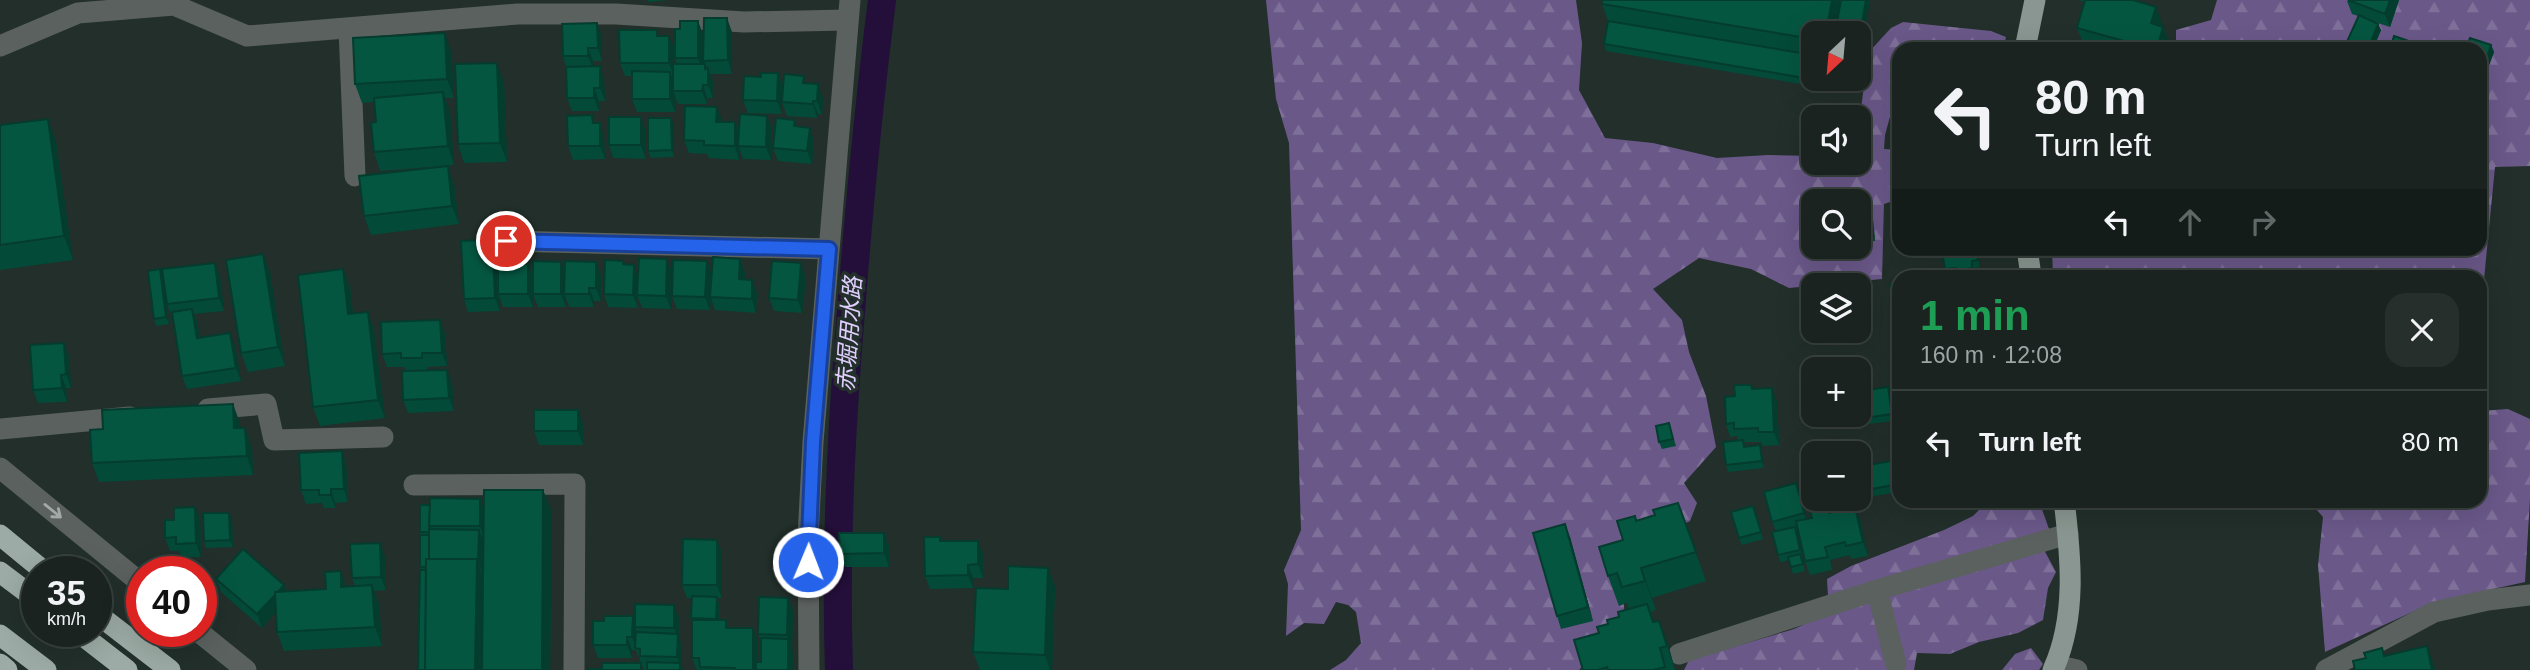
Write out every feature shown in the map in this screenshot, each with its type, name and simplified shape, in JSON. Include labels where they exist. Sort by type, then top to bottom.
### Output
[{"type":"highway","points":[[0,538],[23,556]]},
{"type":"highway","points":[[0,572],[21,588]]},
{"type":"highway","points":[[112,625],[170,670]]},
{"type":"highway","points":[[0,635],[46,670]]},
{"type":"highway","points":[[97,647],[127,670]]},
{"type":"highway","points":[[0,664],[7,670]]},
{"type":"main road","points":[[2026,42],[2035,0]]},
{"type":"main road","points":[[2054,667],[2062,647],[2069,608],[2065,508]]},
{"type":"street","points":[[0,46],[78,13],[174,2],[247,36],[519,14],[616,15],[744,22],[849,10],[813,442],[808,537],[809,670]]},
{"type":"street","points":[[349,28],[355,176]]},
{"type":"street","points":[[506,241],[829,249]]},
{"type":"street","points":[[186,411],[265,404],[274,440],[383,437]]},
{"type":"street","points":[[0,429],[146,415]]},
{"type":"street","points":[[0,468],[126,571]]},
{"type":"street","points":[[414,485],[575,484],[575,670]]},
{"type":"street","points":[[1679,654],[1877,590],[2068,534]]},
{"type":"street","points":[[1877,590],[1896,664]]},
{"type":"street","points":[[2336,667],[2434,612],[2488,600],[2530,595]]},
{"type":"street","points":[[217,646],[246,670]]},
{"type":"street","points":[[2054,667],[2077,670]]},
{"type":"green space","points":[[1266,0],[1576,0],[1582,43],[1579,90],[1605,138],[1653,143],[1717,158],[1801,156],[1801,175],[1871,175],[1871,105],[1862,105],[1863,91],[1871,91],[1871,50],[1891,28],[1903,22],[1991,31],[2006,37],[2005,42],[1892,42],[1891,113],[1884,149],[1892,150],[1892,201],[1884,204],[1882,279],[1871,280],[1871,273],[1801,273],[1801,287],[1789,288],[1751,269],[1699,258],[1653,289],[1682,320],[1689,352],[1706,396],[1716,447],[1684,483],[1697,503],[1690,521],[1665,533],[1620,562],[1626,629],[1598,649],[1579,670],[1330,670],[1346,660],[1361,643],[1356,612],[1348,605],[1336,602],[1324,624],[1304,623],[1286,636],[1288,584],[1284,570],[1301,530],[1289,143],[1276,99]]},
{"type":"green space","points":[[2217,0],[2530,0],[2530,166],[2495,167],[2487,249],[2487,42],[2176,42],[2176,30],[2211,20]]},
{"type":"green space","points":[[2052,256],[2486,256],[2485,270],[2053,270]]},
{"type":"green space","points":[[2508,409],[2530,419],[2530,499],[2525,582],[2434,602],[2325,652],[2318,565],[2323,517],[2315,508],[2487,508],[2487,410]]},
{"type":"green space","points":[[1981,508],[2042,508],[2049,529],[2043,548],[2056,572],[2048,588],[2043,620],[2018,633],[1979,642],[1950,654],[1917,653],[1914,670],[1684,670],[1689,660],[1794,629],[1829,613],[1827,579],[1851,566],[1973,516]]},
{"type":"green space","points":[[2031,648],[2043,664],[2039,670],[2002,670],[2015,654]]},
{"type":"building","points":[[1602,0],[1832,0],[1828,21],[1801,21],[1801,37],[1602,4]]},
{"type":"building","points":[[1841,0],[1866,0],[1862,21],[1837,21]]},
{"type":"building","points":[[2085,0],[2133,0],[2156,7],[2151,23],[2163,27],[2159,42],[2128,42],[2077,28]]},
{"type":"building","points":[[2348,0],[2390,0],[2385,14]]},
{"type":"building","points":[[2359,15],[2378,24],[2371,42],[2347,42]]},
{"type":"building","points":[[704,18],[727,18],[728,60],[703,61]]},
{"type":"building","points":[[680,21],[698,21],[698,58],[675,58],[675,29],[680,29]]},
{"type":"building","points":[[1608,21],[1801,53],[1801,77],[1604,44]]},
{"type":"building","points":[[597,23],[598,48],[588,48],[588,56],[563,56],[562,24]]},
{"type":"building","points":[[619,30],[657,30],[657,36],[669,36],[669,63],[620,63]]},
{"type":"building","points":[[445,33],[447,79],[355,84],[353,38]]},
{"type":"building","points":[[2394,36],[2412,42],[2392,42]]},
{"type":"building","points":[[497,63],[500,143],[458,144],[455,64]]},
{"type":"building","points":[[673,64],[705,64],[705,69],[708,68],[708,85],[703,85],[702,91],[673,91]]},
{"type":"building","points":[[600,66],[600,88],[594,88],[594,98],[567,98],[566,67]]},
{"type":"building","points":[[632,71],[670,72],[670,99],[632,99]]},
{"type":"building","points":[[761,73],[778,73],[777,101],[743,100],[744,76],[761,77]]},
{"type":"building","points":[[784,74],[804,76],[803,83],[818,84],[817,101],[813,101],[813,104],[782,102]]},
{"type":"building","points":[[443,92],[448,146],[374,152],[371,123],[376,122],[374,98]]},
{"type":"building","points":[[685,106],[717,107],[716,122],[735,122],[735,146],[704,145],[704,141],[684,140]]},
{"type":"building","points":[[740,114],[767,116],[766,147],[738,146]]},
{"type":"building","points":[[592,115],[593,123],[600,123],[600,146],[568,146],[567,116]]},
{"type":"building","points":[[609,117],[641,117],[641,145],[609,145]]},
{"type":"building","points":[[648,118],[671,118],[672,150],[648,151]]},
{"type":"building","points":[[776,118],[795,120],[794,126],[810,128],[807,151],[773,148]]},
{"type":"building","points":[[48,119],[64,236],[0,245],[0,125]]},
{"type":"building","points":[[448,166],[452,206],[364,216],[359,176]]},
{"type":"building","points":[[483,240],[484,256],[493,256],[495,298],[464,299],[461,241]]},
{"type":"building","points":[[263,254],[278,347],[241,353],[226,260]]},
{"type":"building","points":[[1943,256],[1977,256],[1978,260],[1972,261],[1972,268],[1945,269]]},
{"type":"building","points":[[713,257],[740,259],[739,279],[752,280],[752,299],[710,297]]},
{"type":"building","points":[[639,258],[667,259],[666,296],[637,295]]},
{"type":"building","points":[[605,260],[634,265],[633,295],[604,294]]},
{"type":"building","points":[[673,260],[707,261],[705,297],[672,296]]},
{"type":"building","points":[[533,261],[561,262],[561,294],[533,294]]},
{"type":"building","points":[[565,261],[596,262],[596,288],[589,288],[589,294],[564,294]]},
{"type":"building","points":[[772,261],[801,263],[798,300],[769,298]]},
{"type":"building","points":[[215,263],[219,298],[167,304],[162,269]]},
{"type":"building","points":[[498,264],[528,264],[528,294],[498,294]]},
{"type":"building","points":[[160,269],[166,317],[154,319],[148,271]]},
{"type":"building","points":[[343,269],[348,314],[368,312],[378,400],[313,407],[298,275]]},
{"type":"building","points":[[192,309],[197,338],[230,333],[236,368],[182,376],[172,312]]},
{"type":"building","points":[[440,320],[442,353],[422,353],[422,358],[401,358],[401,353],[382,354],[381,322]]},
{"type":"building","points":[[64,343],[66,374],[61,375],[62,388],[33,390],[30,345]]},
{"type":"building","points":[[447,370],[449,398],[403,400],[402,371]]},
{"type":"building","points":[[1734,385],[1751,385],[1752,389],[1772,388],[1774,432],[1758,432],[1758,428],[1734,429],[1734,423],[1726,424],[1725,397],[1735,396]]},
{"type":"building","points":[[1888,387],[1892,414],[1871,417],[1871,390]]},
{"type":"building","points":[[233,404],[234,428],[245,428],[247,456],[92,463],[90,430],[103,429],[102,410]]},
{"type":"building","points":[[534,410],[578,410],[578,431],[534,431]]},
{"type":"building","points":[[1669,423],[1673,439],[1659,442],[1656,426]]},
{"type":"building","points":[[1743,440],[1744,447],[1760,445],[1762,461],[1726,465],[1723,442]]},
{"type":"building","points":[[342,451],[344,489],[331,489],[331,495],[319,495],[319,490],[301,490],[299,453]]},
{"type":"building","points":[[1892,461],[1892,485],[1871,489],[1871,465]]},
{"type":"building","points":[[1796,483],[1801,511],[1804,513],[1772,522],[1764,492]]},
{"type":"building","points":[[484,490],[543,490],[542,670],[482,670]]},
{"type":"building","points":[[430,498],[480,499],[480,526],[429,526]]},
{"type":"building","points":[[1678,503],[1696,552],[1641,568],[1645,581],[1622,587],[1617,573],[1608,576],[1599,547],[1623,540],[1617,521],[1635,516],[1636,521],[1655,515],[1653,510]]},
{"type":"building","points":[[420,505],[430,505],[429,532],[420,532]]},
{"type":"building","points":[[1753,506],[1761,532],[1739,538],[1731,512]]},
{"type":"building","points":[[195,507],[196,543],[176,544],[176,537],[165,538],[165,520],[174,520],[174,508]]},
{"type":"building","points":[[1810,511],[1856,511],[1863,542],[1846,546],[1845,542],[1825,547],[1828,557],[1805,561],[1796,521],[1812,518]]},
{"type":"building","points":[[203,513],[229,513],[230,540],[204,541]]},
{"type":"building","points":[[1565,524],[1588,607],[1557,616],[1533,533]]},
{"type":"building","points":[[1795,527],[1800,550],[1778,555],[1772,532]]},
{"type":"building","points":[[429,529],[479,530],[478,561],[429,559]]},
{"type":"building","points":[[839,533],[884,533],[884,553],[840,554]]},
{"type":"building","points":[[420,535],[429,535],[429,559],[426,559],[426,567],[420,567]]},
{"type":"building","points":[[924,537],[940,537],[940,541],[978,541],[978,564],[968,565],[968,575],[925,576]]},
{"type":"building","points":[[683,539],[717,540],[717,585],[682,585]]},
{"type":"building","points":[[380,543],[381,577],[352,578],[350,544]]},
{"type":"building","points":[[243,549],[284,585],[257,614],[217,578]]},
{"type":"building","points":[[1800,554],[1803,564],[1791,567],[1788,557]]},
{"type":"building","points":[[426,559],[477,559],[475,670],[425,670]]},
{"type":"building","points":[[1008,566],[1048,568],[1045,655],[973,652],[976,588],[1008,589]]},
{"type":"building","points":[[420,570],[426,570],[425,670],[418,670]]},
{"type":"building","points":[[341,571],[341,587],[372,585],[375,627],[277,632],[275,592],[326,589],[325,572]]},
{"type":"building","points":[[692,596],[717,597],[716,619],[691,618]]},
{"type":"building","points":[[759,597],[788,598],[787,635],[758,634]]},
{"type":"building","points":[[635,604],[674,605],[674,628],[635,627]]},
{"type":"building","points":[[1647,604],[1653,622],[1659,621],[1667,646],[1660,648],[1665,667],[1653,670],[1608,670],[1607,667],[1583,670],[1574,640],[1599,633],[1597,627],[1608,624],[1607,620],[1619,617],[1618,612]]},
{"type":"building","points":[[604,616],[633,616],[632,637],[627,637],[627,645],[593,645],[593,621],[604,621]]},
{"type":"building","points":[[692,620],[726,620],[726,628],[753,628],[753,670],[700,667],[699,658],[692,658]]},
{"type":"building","points":[[636,632],[678,634],[677,657],[640,656],[640,649],[635,648]]},
{"type":"building","points":[[761,638],[788,639],[788,670],[756,670],[756,662],[761,662]]},
{"type":"building","points":[[2427,646],[2432,670],[2355,670],[2353,661],[2366,658],[2364,653],[2382,648],[2384,656]]},
{"type":"building","points":[[647,662],[680,663],[680,670],[647,670]]},
{"type":"building","points":[[602,663],[641,663],[641,670],[588,670],[602,669]]},
{"type":"waterway","name":"赤堀用水路","points":[[839,670],[838,535],[844,400],[861,194],[882,0]]},
{"type":"route","points":[[506,241],[829,249],[813,442],[808,562]]}]
